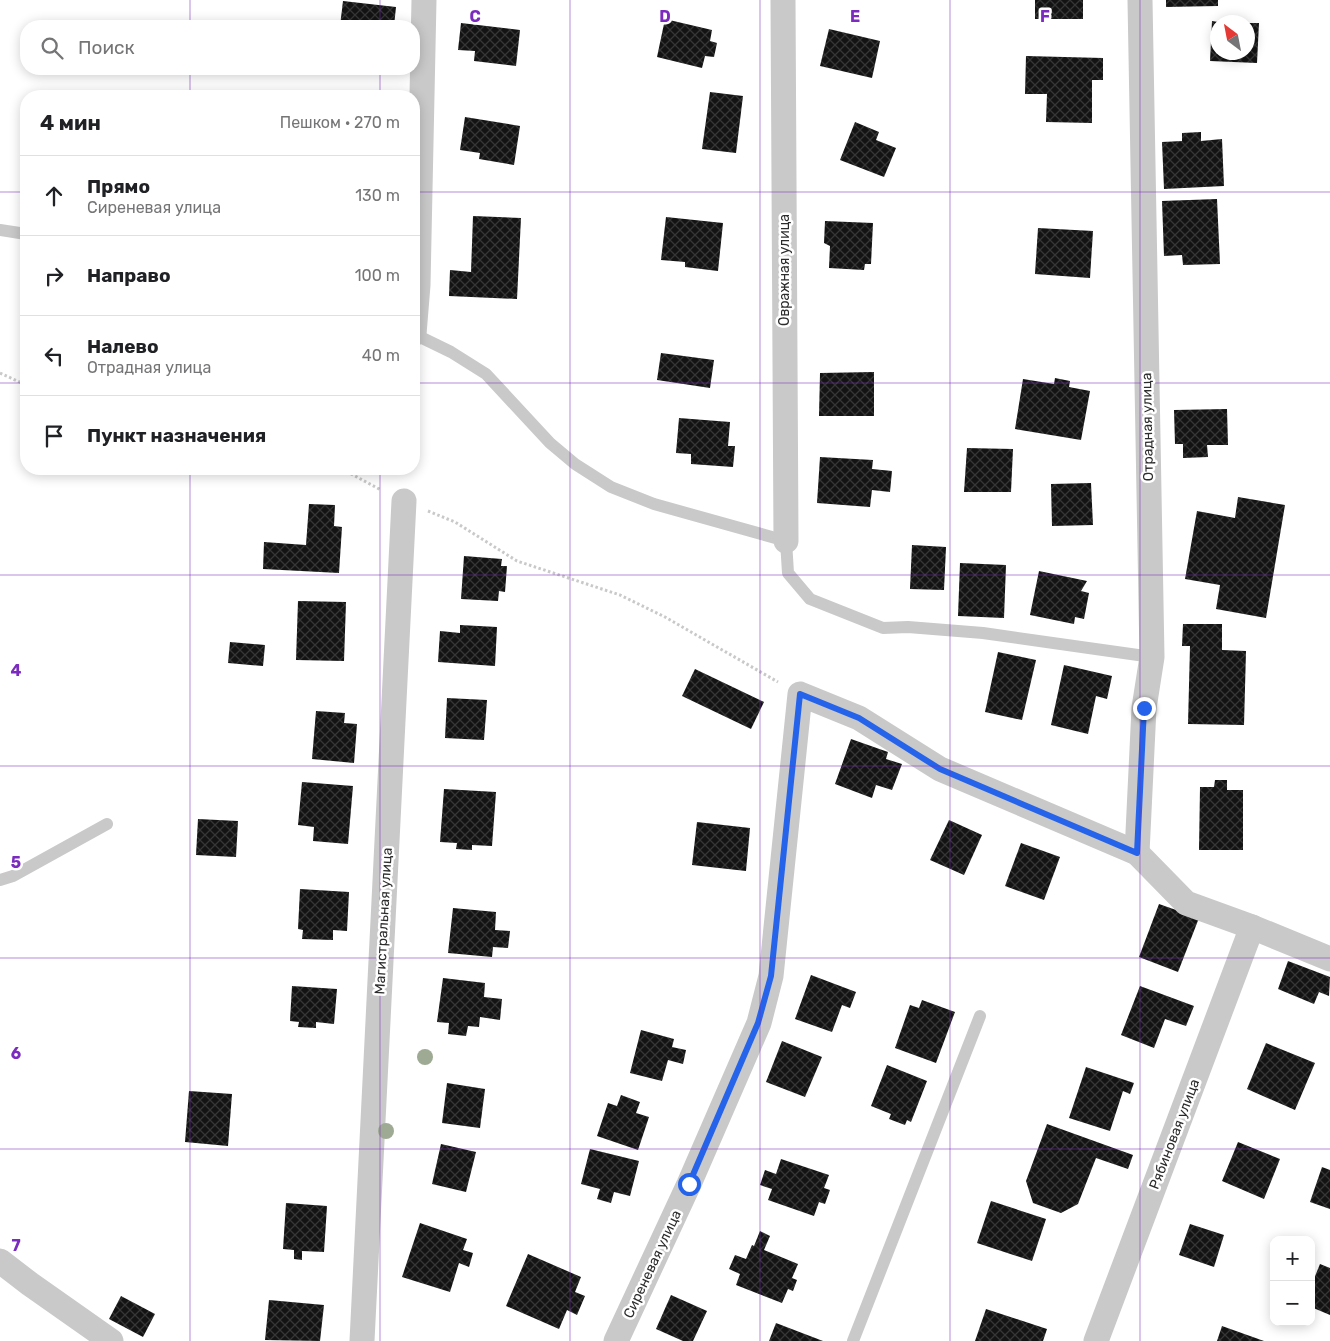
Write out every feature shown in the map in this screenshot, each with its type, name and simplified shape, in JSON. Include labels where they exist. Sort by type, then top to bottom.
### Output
[{"type":"street","points":[[420,190],[424,0]]},
{"type":"street","name":"Овражная улица","points":[[783,0],[786,541]]},
{"type":"street","name":"Отрадная улица","points":[[1137,853],[1144,708],[1152,657],[1140,0]]},
{"type":"street","name":"Магистральная улица","points":[[362,1341],[404,501]]},
{"type":"street","points":[[800,694],[859,718],[940,769],[1137,853],[1186,903],[1252,927],[1330,959]]},
{"type":"street","name":"Сиреневая улица","points":[[616,1341],[689,1184],[758,1023],[771,976],[800,694]]},
{"type":"street","name":"Рябиновая улица","points":[[1096,1341],[1252,927]]},
{"type":"street","points":[[0,1261],[112,1341]]},
{"type":"lane","points":[[0,230],[20,233]]},
{"type":"lane","points":[[420,337],[451,352],[486,374],[550,443],[575,464],[611,487],[654,504],[786,541],[788,573],[810,599],[883,628],[908,627],[983,633],[1152,657]]},
{"type":"lane","points":[[0,880],[13,876],[107,824]]},
{"type":"lane","points":[[853,1341],[980,1016]]},
{"type":"path","points":[[0,373],[20,382]]},
{"type":"path","points":[[353,475],[390,495],[455,522],[518,561],[620,595],[665,617],[800,694]]},
{"type":"building","points":[[1035,0],[1083,0],[1083,19],[1035,19]]},
{"type":"building","points":[[1166,0],[1218,0],[1218,6],[1166,7]]},
{"type":"building","points":[[343,1],[396,7],[395,20],[341,20]]},
{"type":"building","points":[[665,19],[712,30],[710,41],[717,43],[714,57],[705,56],[702,68],[657,57]]},
{"type":"building","points":[[461,23],[520,30],[516,66],[474,61],[475,51],[458,50]]},
{"type":"building","points":[[1255,23],[1259,23],[1257,63],[1210,61],[1255,60]]},
{"type":"building","points":[[829,29],[880,41],[872,78],[820,66]]},
{"type":"building","points":[[1026,56],[1103,58],[1103,80],[1092,80],[1092,123],[1046,122],[1047,94],[1025,94]]},
{"type":"building","points":[[710,92],[743,96],[736,153],[702,149]]},
{"type":"building","points":[[465,117],[520,126],[514,165],[479,159],[480,153],[460,150]]},
{"type":"building","points":[[855,122],[879,132],[876,140],[896,148],[884,177],[840,160]]},
{"type":"building","points":[[1201,132],[1201,141],[1222,139],[1224,186],[1164,189],[1162,142],[1182,141],[1182,133]]},
{"type":"building","points":[[1217,199],[1220,264],[1183,265],[1182,255],[1164,256],[1162,201]]},
{"type":"building","points":[[473,216],[521,218],[517,299],[449,296],[450,270],[471,272]]},
{"type":"building","points":[[666,217],[723,223],[718,271],[685,267],[685,262],[661,260]]},
{"type":"building","points":[[825,221],[873,223],[871,264],[865,264],[864,270],[829,268],[830,246],[824,243]]},
{"type":"building","points":[[1038,228],[1093,231],[1090,278],[1035,274]]},
{"type":"building","points":[[661,353],[714,360],[710,388],[657,380]]},
{"type":"building","points":[[874,372],[874,416],[819,416],[820,373]]},
{"type":"building","points":[[1055,378],[1070,381],[1069,387],[1090,391],[1081,440],[1015,429],[1023,379],[1054,384]]},
{"type":"building","points":[[1227,409],[1228,445],[1207,445],[1208,457],[1183,458],[1183,444],[1175,444],[1174,410]]},
{"type":"building","points":[[679,418],[730,422],[728,446],[735,446],[733,467],[691,464],[691,454],[676,453]]},
{"type":"building","points":[[967,448],[1013,449],[1011,492],[964,492]]},
{"type":"building","points":[[820,457],[873,460],[872,469],[892,471],[890,492],[872,490],[870,507],[817,503]]},
{"type":"building","points":[[1091,483],[1093,525],[1052,526],[1051,484]]},
{"type":"building","points":[[1238,497],[1285,505],[1266,618],[1216,609],[1220,585],[1185,579],[1197,511],[1235,518]]},
{"type":"building","points":[[309,504],[335,505],[334,526],[342,527],[339,573],[263,569],[264,542],[306,545]]},
{"type":"building","points":[[912,545],[946,547],[944,590],[910,589]]},
{"type":"building","points":[[464,556],[502,559],[501,566],[507,566],[505,592],[499,591],[498,601],[461,599]]},
{"type":"building","points":[[960,563],[1006,565],[1004,618],[958,616]]},
{"type":"building","points":[[1039,571],[1087,581],[1081,591],[1089,593],[1084,619],[1075,617],[1074,624],[1030,615]]},
{"type":"building","points":[[298,601],[346,602],[344,661],[296,660]]},
{"type":"building","points":[[1183,624],[1222,624],[1222,650],[1246,651],[1244,725],[1188,724],[1190,646],[1182,646]]},
{"type":"building","points":[[460,625],[497,627],[495,666],[438,662],[440,631],[460,633]]},
{"type":"building","points":[[230,642],[265,645],[263,666],[228,663]]},
{"type":"building","points":[[998,652],[1036,660],[1022,720],[985,712]]},
{"type":"building","points":[[1064,665],[1112,676],[1107,699],[1096,696],[1088,734],[1051,725]]},
{"type":"building","points":[[695,669],[764,702],[751,729],[682,696]]},
{"type":"building","points":[[447,698],[487,700],[484,740],[445,738]]},
{"type":"building","points":[[316,711],[345,713],[344,723],[357,724],[354,763],[312,759]]},
{"type":"building","points":[[851,739],[888,752],[886,759],[902,764],[892,790],[876,785],[872,798],[835,784]]},
{"type":"building","points":[[1215,780],[1227,780],[1227,790],[1243,790],[1243,850],[1199,850],[1200,787],[1214,787]]},
{"type":"building","points":[[302,782],[353,786],[348,844],[313,841],[314,827],[298,825]]},
{"type":"building","points":[[444,789],[496,792],[492,846],[472,845],[472,850],[456,849],[457,843],[440,842]]},
{"type":"building","points":[[198,819],[238,821],[236,857],[196,855]]},
{"type":"building","points":[[949,820],[982,835],[964,875],[930,860]]},
{"type":"building","points":[[697,822],[750,828],[746,871],[692,865]]},
{"type":"building","points":[[1021,843],[1060,857],[1044,900],[1005,886]]},
{"type":"building","points":[[300,889],[349,892],[347,931],[333,930],[333,940],[302,939],[303,930],[298,929]]},
{"type":"building","points":[[1159,904],[1199,918],[1178,972],[1139,957]]},
{"type":"building","points":[[453,908],[496,912],[495,930],[510,931],[508,948],[493,947],[492,957],[448,953]]},
{"type":"building","points":[[1288,961],[1330,977],[1329,996],[1319,992],[1314,1004],[1278,989]]},
{"type":"building","points":[[811,975],[856,992],[850,1008],[842,1005],[832,1032],[795,1019]]},
{"type":"building","points":[[443,978],[485,983],[484,997],[502,999],[500,1020],[480,1017],[479,1027],[468,1026],[466,1036],[448,1034],[449,1023],[437,1022]]},
{"type":"building","points":[[292,986],[337,989],[334,1024],[316,1022],[316,1028],[298,1027],[299,1022],[290,1021]]},
{"type":"building","points":[[1140,986],[1194,1006],[1186,1026],[1165,1019],[1154,1048],[1121,1035]]},
{"type":"building","points":[[922,1000],[955,1012],[936,1063],[895,1048],[910,1005],[919,1008]]},
{"type":"building","points":[[641,1030],[674,1039],[672,1047],[686,1050],[683,1064],[668,1060],[662,1081],[630,1073]]},
{"type":"building","points":[[782,1041],[822,1057],[805,1097],[766,1082]]},
{"type":"building","points":[[1266,1043],[1315,1063],[1295,1110],[1247,1089]]},
{"type":"building","points":[[887,1065],[927,1081],[911,1122],[907,1120],[905,1125],[889,1119],[891,1114],[871,1106]]},
{"type":"building","points":[[1086,1067],[1134,1083],[1130,1094],[1123,1091],[1110,1131],[1069,1118]]},
{"type":"building","points":[[447,1083],[485,1089],[480,1128],[442,1123]]},
{"type":"building","points":[[189,1091],[232,1094],[228,1146],[185,1142]]},
{"type":"building","points":[[621,1095],[640,1102],[636,1113],[649,1117],[638,1150],[597,1136],[608,1103],[617,1106]]},
{"type":"building","points":[[1047,1124],[1133,1155],[1128,1169],[1096,1158],[1078,1204],[1061,1213],[1033,1203],[1026,1181]]},
{"type":"building","points":[[1238,1142],[1280,1159],[1264,1199],[1222,1181]]},
{"type":"building","points":[[441,1144],[476,1152],[466,1192],[432,1184]]},
{"type":"building","points":[[590,1149],[639,1161],[630,1196],[614,1192],[611,1203],[597,1199],[600,1189],[581,1184]]},
{"type":"building","points":[[781,1159],[829,1175],[824,1188],[830,1190],[825,1204],[819,1202],[814,1216],[768,1200],[772,1189],[760,1185],[765,1170],[776,1174]]},
{"type":"building","points":[[1322,1167],[1330,1170],[1330,1209],[1310,1202]]},
{"type":"building","points":[[991,1201],[1046,1219],[1032,1261],[977,1243]]},
{"type":"building","points":[[286,1203],[327,1206],[324,1252],[302,1251],[302,1260],[294,1259],[294,1250],[283,1249]]},
{"type":"building","points":[[420,1223],[467,1239],[463,1250],[473,1253],[469,1267],[459,1263],[450,1292],[402,1277]]},
{"type":"building","points":[[1190,1224],[1224,1235],[1214,1267],[1179,1255]]},
{"type":"building","points":[[760,1231],[770,1236],[764,1250],[798,1264],[792,1278],[797,1280],[793,1291],[788,1289],[782,1303],[736,1285],[740,1274],[729,1269],[735,1255],[746,1259]]},
{"type":"building","points":[[528,1254],[581,1277],[575,1292],[585,1296],[577,1315],[567,1310],[559,1329],[506,1306]]},
{"type":"building","points":[[1320,1264],[1330,1268],[1330,1315],[1315,1309],[1315,1276]]},
{"type":"building","points":[[671,1295],[707,1311],[693,1341],[683,1341],[656,1329]]},
{"type":"building","points":[[121,1296],[155,1314],[143,1337],[109,1319]]},
{"type":"building","points":[[269,1300],[324,1305],[320,1341],[265,1340]]},
{"type":"building","points":[[986,1309],[1047,1329],[1043,1341],[975,1341]]},
{"type":"building","points":[[776,1323],[823,1341],[769,1341]]},
{"type":"building","points":[[1222,1326],[1264,1341],[1217,1341]]},
{"type":"route","points":[[689,1184],[758,1023],[771,976],[800,694],[859,718],[940,769],[1137,853],[1144,708]]}]
